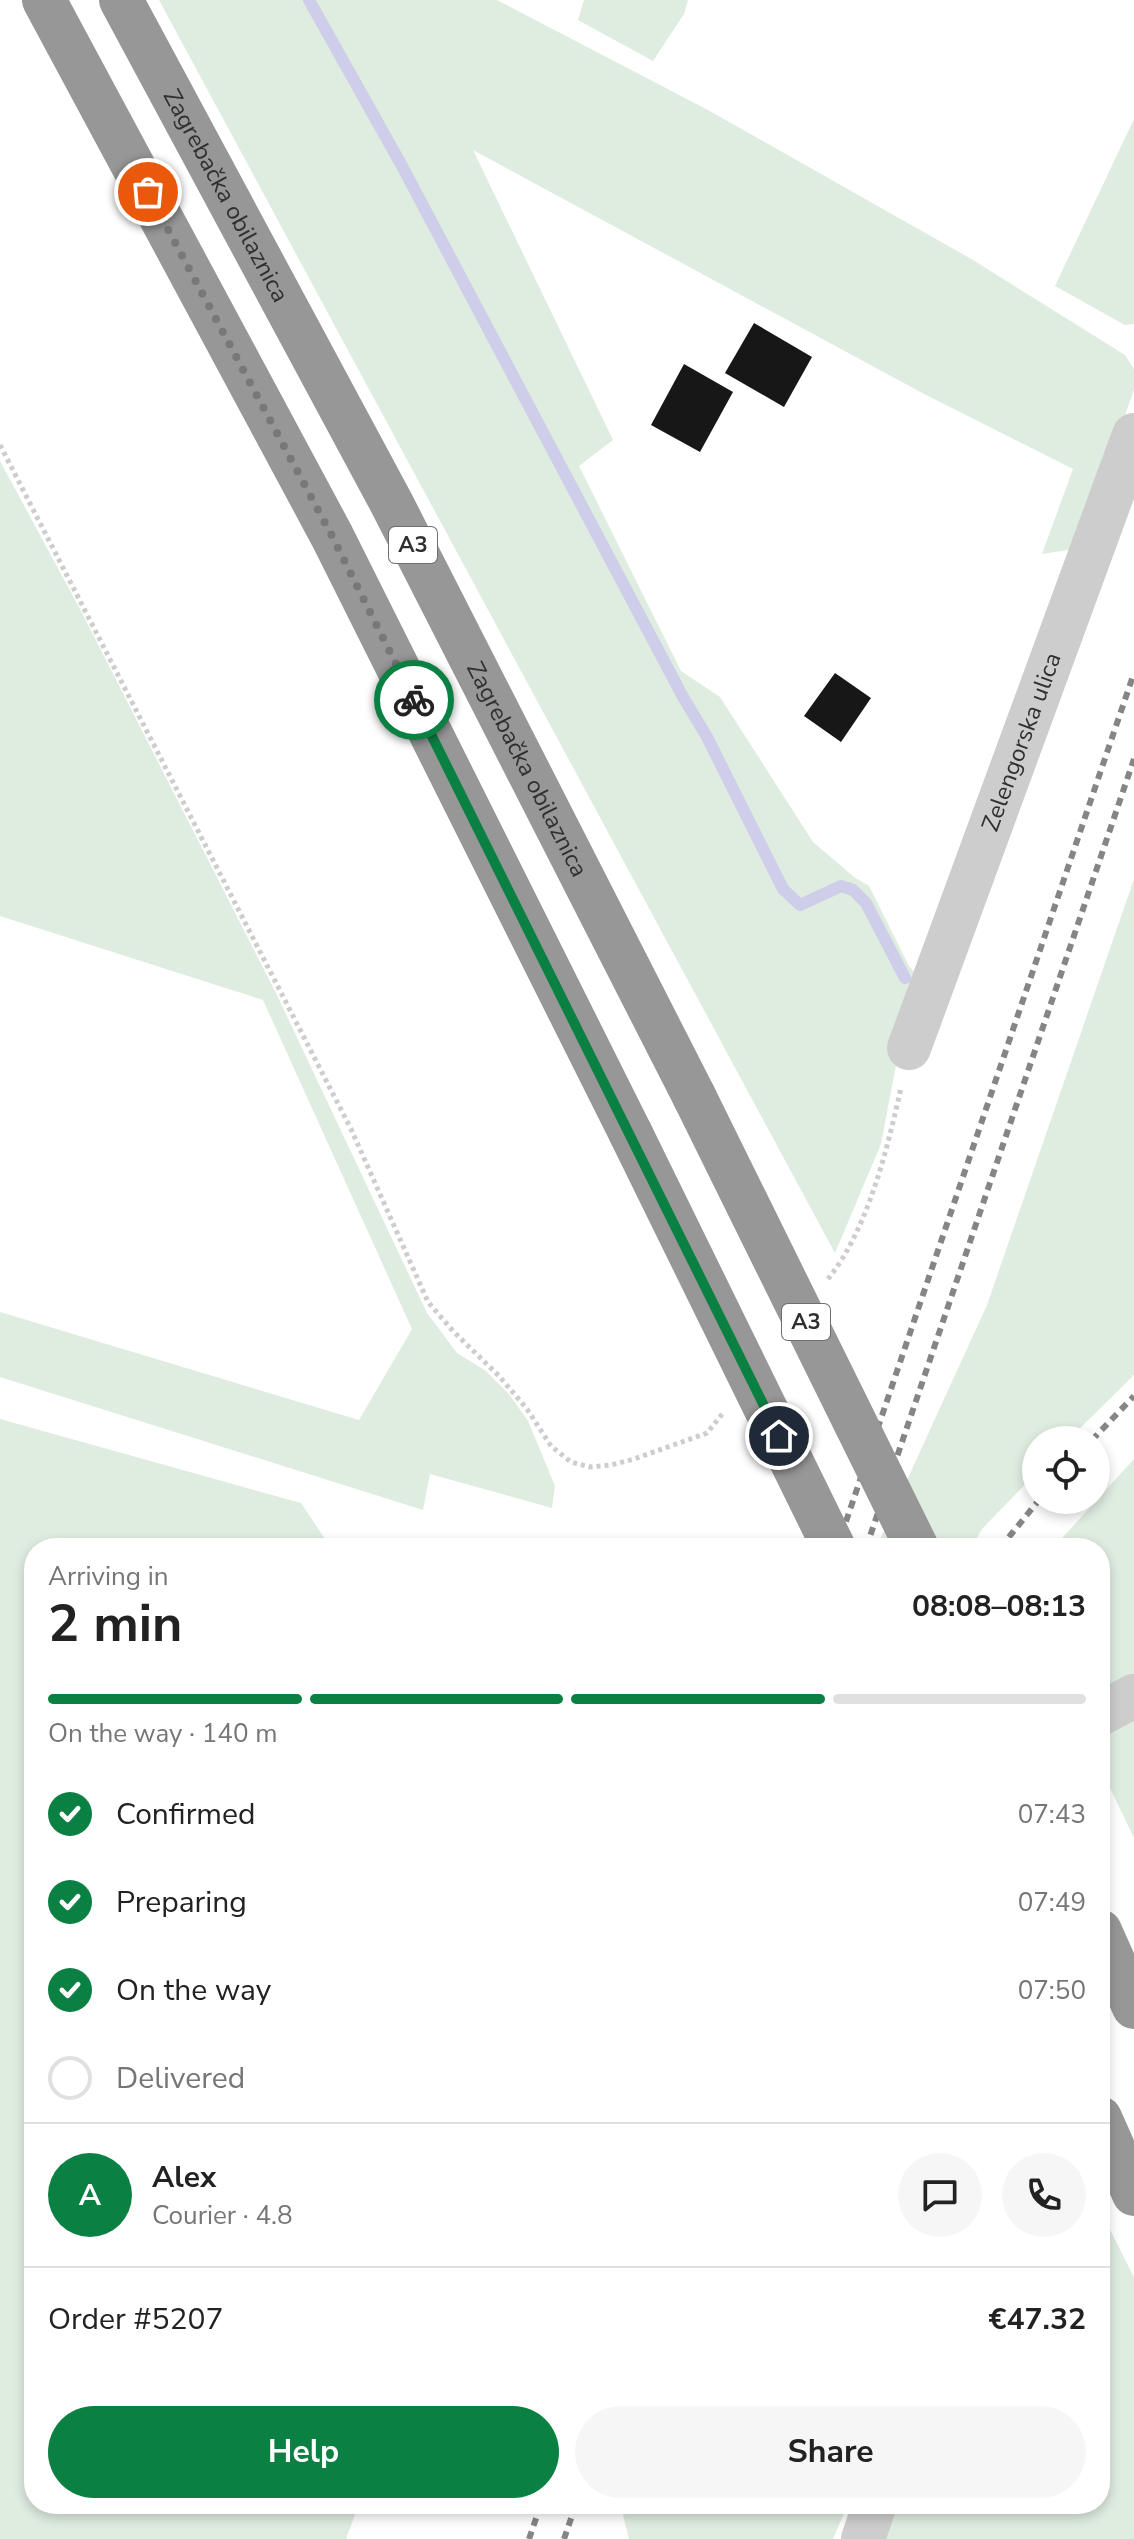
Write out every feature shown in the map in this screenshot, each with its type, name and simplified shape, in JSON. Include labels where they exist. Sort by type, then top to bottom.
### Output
[{"type":"highway","points":[[44,0],[332,536],[829,1538]]},
{"type":"highway","name":"Zagrebačka obilaznica","points":[[121,0],[392,504],[694,1096],[912,1538]]},
{"type":"highway","points":[[1110,1953],[1134,2007]]},
{"type":"highway","points":[[1110,2140],[1134,2194]]},
{"type":"street","name":"Zelengorska ulica","points":[[909,1048],[1134,435]]},
{"type":"street","points":[[1110,1709],[1134,1696]]},
{"type":"street","points":[[863,2539],[872,2514]]},
{"type":"path","points":[[0,445],[351,1129],[428,1302],[499,1376],[527,1409],[551,1446],[571,1462],[590,1467],[634,1459],[707,1433],[726,1408]]},
{"type":"path","points":[[823,1286],[842,1262],[883,1165],[909,1048]]},
{"type":"shaded area","points":[[159,0],[497,0],[708,110],[973,260],[1125,355],[1134,369],[1134,390],[1079,544],[1068,550],[1042,554],[1073,469],[926,395],[473,150],[613,440],[579,466],[681,671],[720,697],[813,842],[869,886],[909,966],[926,986],[899,1049],[881,1144],[835,1253]]},
{"type":"shaded area","points":[[584,0],[688,0],[684,14],[653,61],[578,20]]},
{"type":"shaded area","points":[[1134,119],[1134,324],[1125,325],[1055,286]]},
{"type":"shaded area","points":[[0,461],[80,609],[276,993],[427,1313],[457,1353],[486,1371],[509,1394],[528,1421],[555,1486],[552,1508],[430,1474],[423,1510],[0,1377],[0,1312],[359,1420],[412,1329],[263,1000],[0,916]]},
{"type":"shaded area","points":[[1134,879],[1134,1375],[1082,1426],[1022,1426],[1022,1488],[977,1538],[881,1538],[987,1305]]},
{"type":"shaded area","points":[[0,1419],[301,1503],[324,1538],[24,1538],[24,2514],[355,2514],[346,2539],[0,2539]]},
{"type":"shaded area","points":[[1134,1459],[1134,1677],[1110,1692],[1110,1538],[1062,1538],[1084,1514],[1110,1514],[1110,1485]]},
{"type":"shaded area","points":[[1134,1720],[1134,1838],[1110,1788],[1110,1733]]},
{"type":"shaded area","points":[[1110,2230],[1134,2277],[1134,2539],[885,2539],[895,2514],[1110,2514]]},
{"type":"shaded area","points":[[844,2514],[833,2539],[629,2539],[623,2515]]},
{"type":"building","points":[[754,323],[812,357],[784,407],[725,373]]},
{"type":"building","points":[[684,364],[733,392],[700,452],[651,425]]},
{"type":"building","points":[[835,673],[871,698],[841,742],[804,716]]},
{"type":"waterway","points":[[309,0],[402,166],[707,737],[783,889],[800,905],[841,886],[853,890],[866,903],[905,978]]},
{"type":"railway","points":[[840,1538],[1134,673]]},
{"type":"railway","points":[[869,1538],[1134,759]]},
{"type":"railway","points":[[1105,1426],[1134,1396]]},
{"type":"railway","points":[[1008,1538],[1028,1514]]},
{"type":"railway","points":[[529,2539],[538,2514]]},
{"type":"railway","points":[[564,2539],[573,2514]]},
{"type":"way so far","points":[[148,192],[332,536],[414,700]]},
{"type":"route","points":[[414,700],[779,1436]]}]
